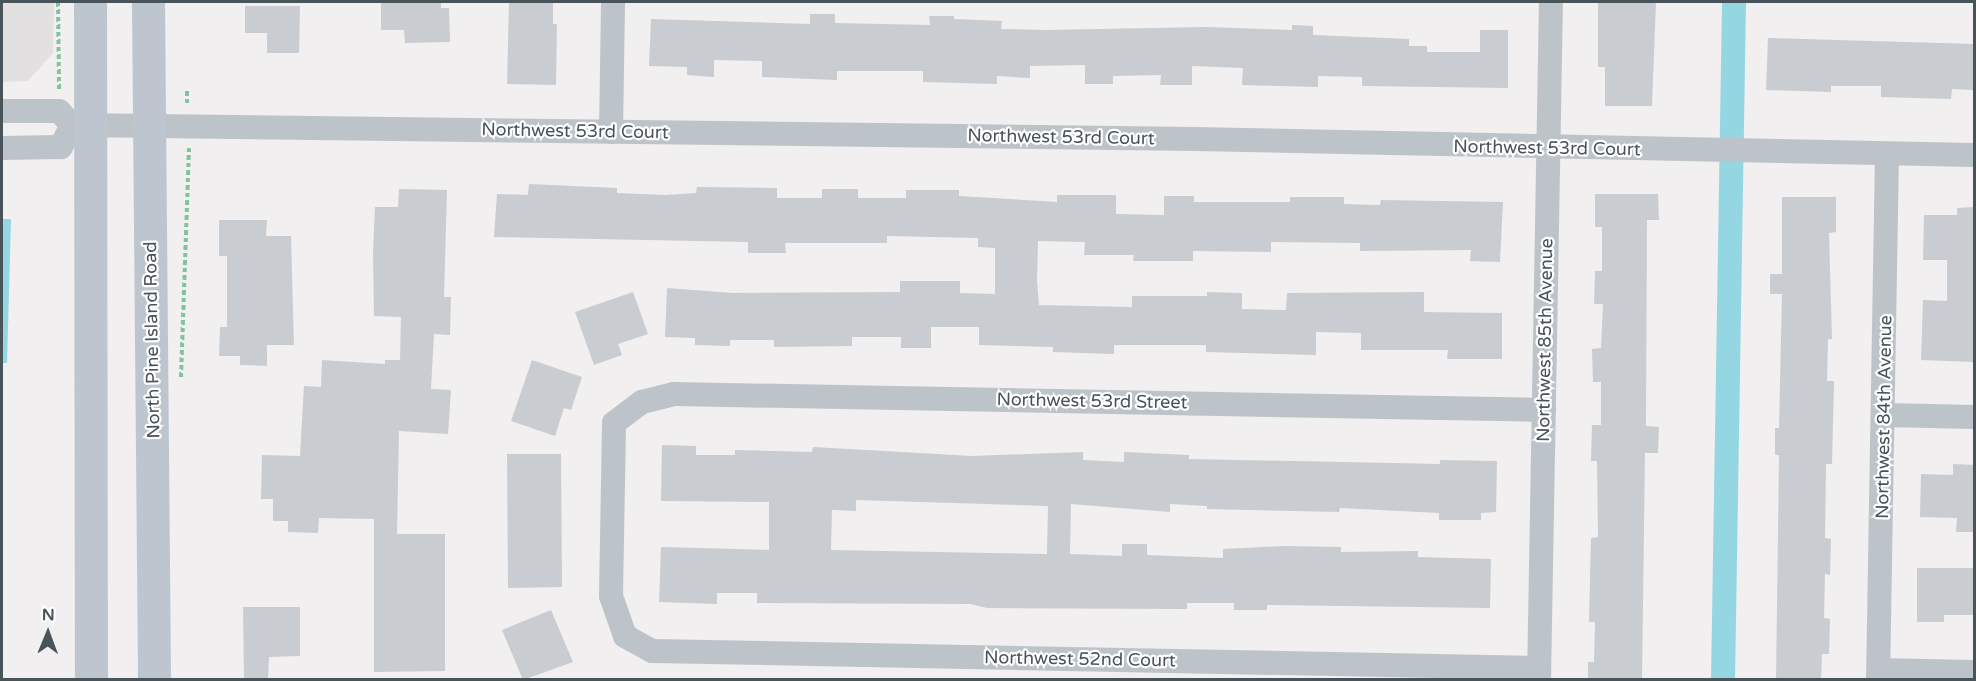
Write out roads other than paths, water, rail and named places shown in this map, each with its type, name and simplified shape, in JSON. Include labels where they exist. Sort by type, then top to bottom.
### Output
[{"type":"main road","points":[[90,2],[82,125],[91,680]]},
{"type":"main road","name":"North Pine Island Road","points":[[148,2],[154,680]]},
{"type":"street","points":[[611,132],[613,2]]},
{"type":"street","name":"Northwest 85th Avenue","points":[[1539,674],[1551,2]]},
{"type":"street","points":[[2,111],[59,111],[82,125],[61,147],[2,148]]},
{"type":"street","name":"Northwest 53rd Court","points":[[82,125],[148,124],[1194,139],[1974,155]]},
{"type":"street","name":"Northwest 84th Avenue","points":[[1878,675],[1885,415],[1887,154]]},
{"type":"street","name":"Northwest 53rd Street","points":[[625,636],[611,596],[614,423],[642,402],[674,394],[1544,410]]},
{"type":"street","points":[[1885,415],[1974,417]]},
{"type":"street","name":"Northwest 52nd Court","points":[[625,636],[652,651],[1539,674]]},
{"type":"street","points":[[1878,675],[1974,672]]},
{"type":"water","points":[[2,219],[11,219],[7,363],[2,363]]},
{"type":"waterway","points":[[1723,680],[1734,2]]}]
